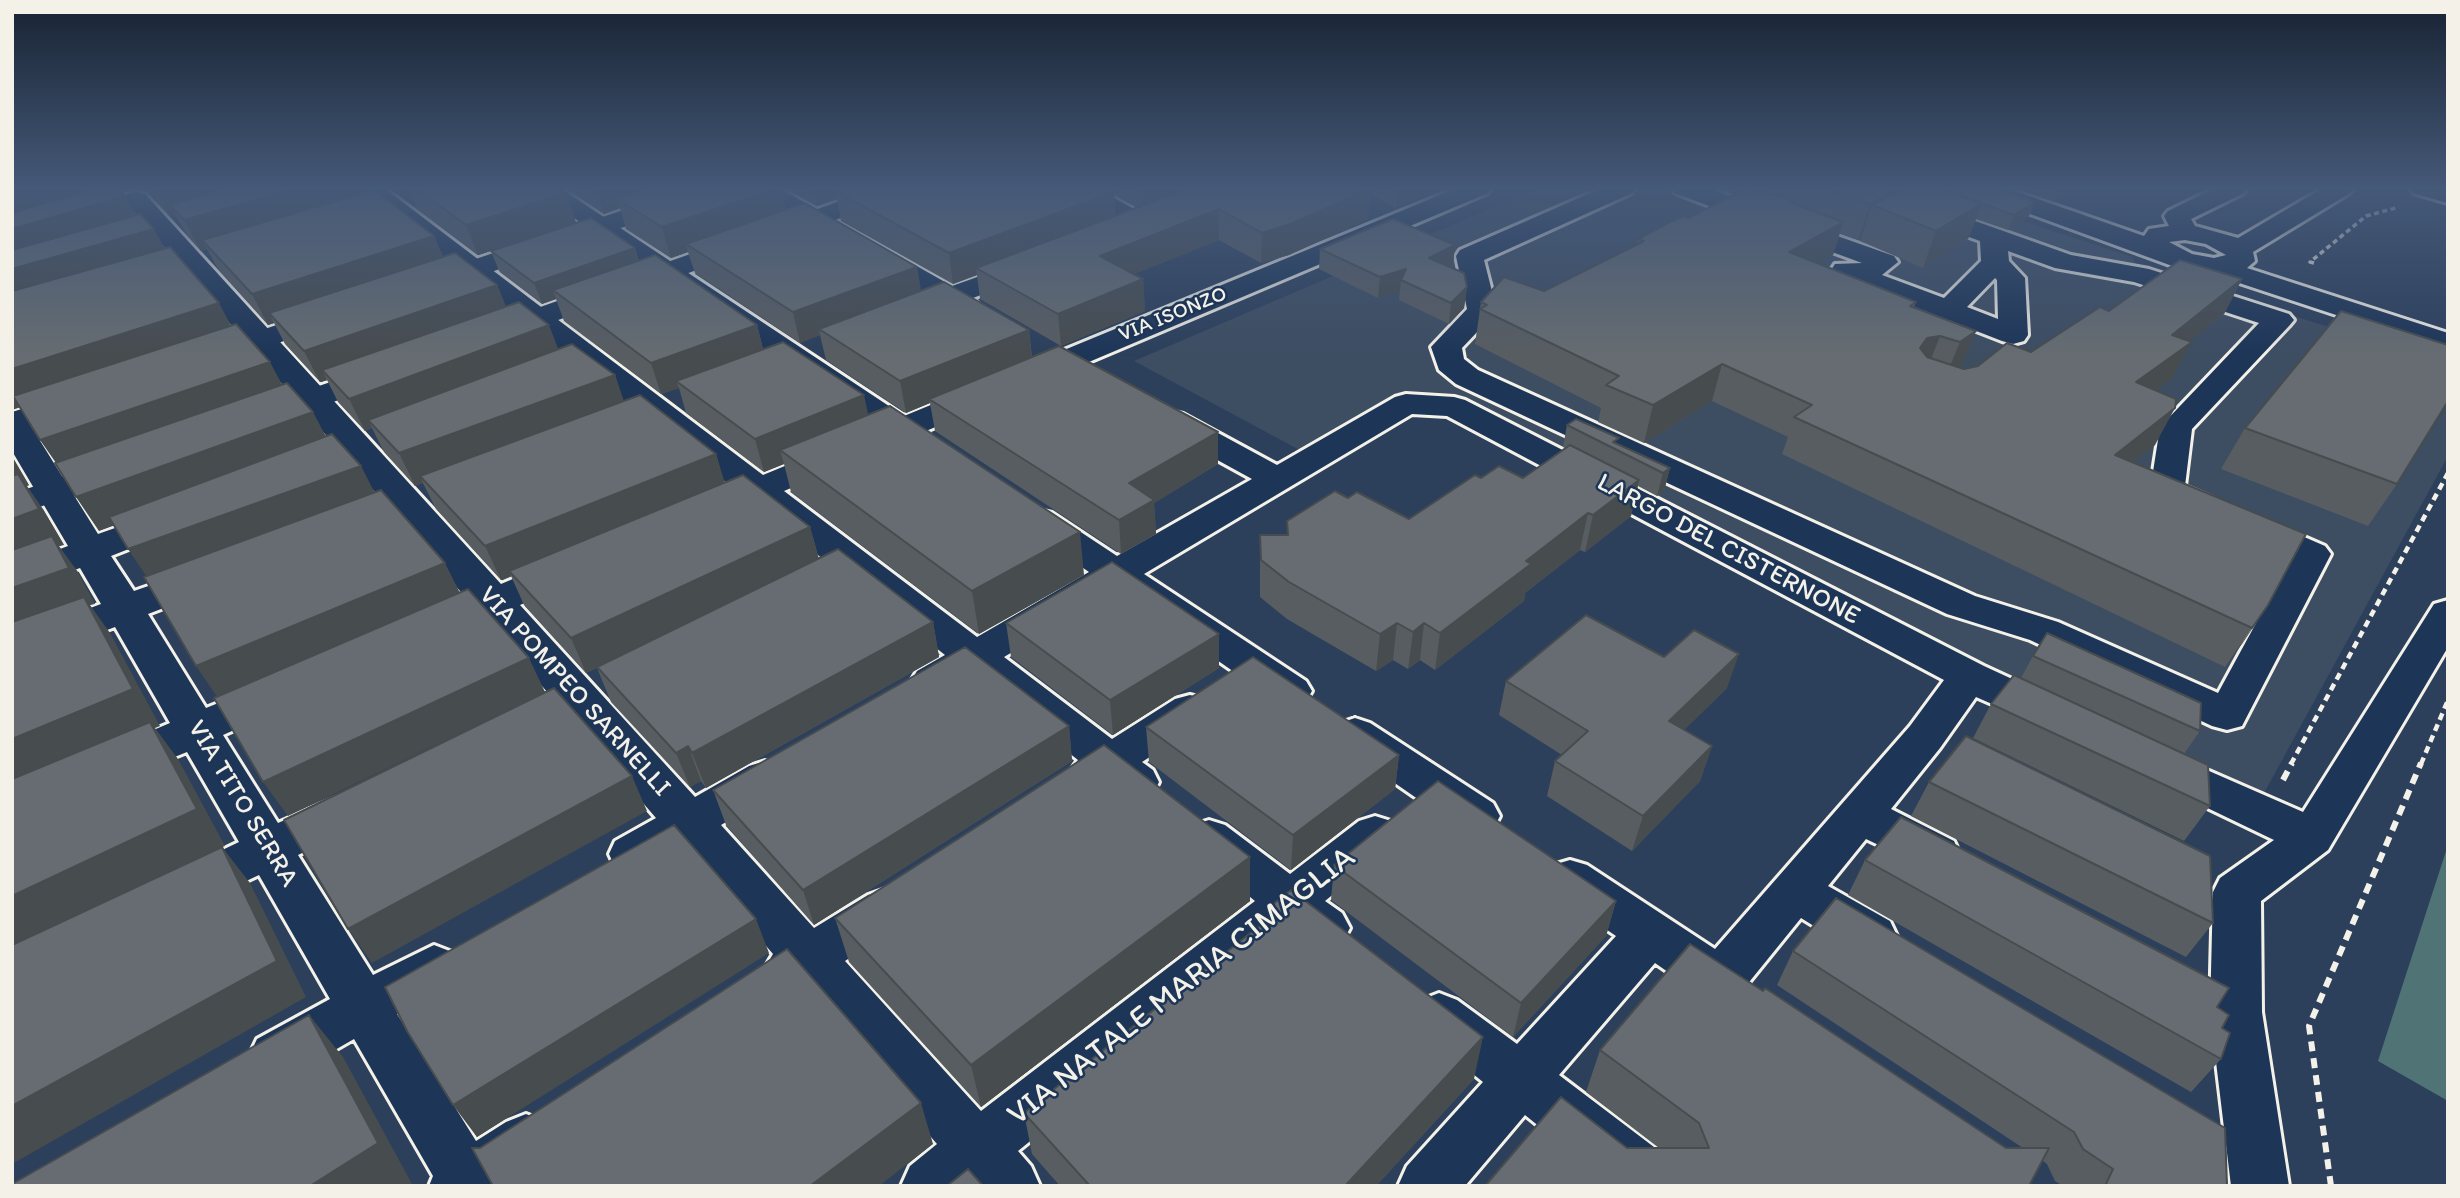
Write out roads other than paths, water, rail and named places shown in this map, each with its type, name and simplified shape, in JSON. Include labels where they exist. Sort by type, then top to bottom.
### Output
[{"type":"street","name":"VIA POMPEO SARNELLI","points":[[175,244],[1011,1186]]},
{"type":"street","points":[[442,244],[758,489],[833,571],[974,656],[1356,952]]},
{"type":"street","points":[[393,296],[547,244]]},
{"type":"street","points":[[626,244],[947,460]]},
{"type":"street","points":[[458,347],[745,244]]},
{"type":"street","points":[[858,244],[994,323]]},
{"type":"street","name":"VIA ISONZO","points":[[707,511],[901,429],[1049,354],[1343,244]]},
{"type":"street","points":[[1497,244],[1470,256],[1482,311],[1446,347],[1450,363],[1467,377],[1961,605],[2043,631],[2227,715],[2312,554],[2167,491],[2176,427],[2279,320],[2139,275],[1994,249],[1986,244]]},
{"type":"street","points":[[1835,244],[1884,262],[1849,271],[2013,335]]},
{"type":"street","points":[[2142,244],[2185,261],[2214,265],[2448,343]]},
{"type":"street","points":[[2157,244],[2162,251]]},
{"type":"street","points":[[2228,244],[2448,319]]},
{"type":"street","points":[[2239,249],[2247,244]]},
{"type":"street","points":[[1948,310],[1994,249]]},
{"type":"street","points":[[1994,249],[2011,278],[2013,335],[2016,344],[1994,361]]},
{"type":"street","points":[[2214,265],[2241,261],[2239,249]]},
{"type":"street","points":[[886,323],[1052,258]]},
{"type":"street","points":[[182,366],[354,309]]},
{"type":"street","points":[[758,372],[834,343]]},
{"type":"street","points":[[1049,354],[1096,380]]},
{"type":"street","points":[[550,373],[589,359]]},
{"type":"street","points":[[235,426],[405,365]]},
{"type":"street","points":[[12,423],[104,393]]},
{"type":"street","points":[[618,424],[694,396]]},
{"type":"street","name":"LARGO DEL CISTERNONE","points":[[891,705],[1118,575],[1406,404],[1454,407],[1969,676],[2080,728]]},
{"type":"street","points":[[1144,407],[1277,479]]},
{"type":"street","name":"VIA TITO SERRA","points":[[12,423],[33,498],[90,551],[364,1006],[465,1184]]},
{"type":"street","points":[[33,498],[144,458]]},
{"type":"street","points":[[1004,498],[1737,991],[1796,891],[1858,813],[1944,746],[1969,676]]},
{"type":"street","points":[[12,581],[204,507]]},
{"type":"street","points":[[406,638],[594,559]]},
{"type":"street","points":[[12,652],[226,570]]},
{"type":"street","points":[[2259,1175],[2216,1002],[2219,883],[2312,837],[2448,613]]},
{"type":"street","points":[[1052,799],[1256,667]]},
{"type":"street","points":[[86,778],[307,681]]},
{"type":"street","points":[[2129,751],[2312,837]]},
{"type":"street","points":[[593,877],[796,760]]},
{"type":"street","name":"VIA NATALE MARIA CIMAGLIA","points":[[930,1186],[1434,787]]},
{"type":"street","points":[[159,903],[380,794]]},
{"type":"street","points":[[1858,813],[1979,877]]},
{"type":"street","points":[[752,995],[925,882]]},
{"type":"street","points":[[1796,891],[1915,962]]},
{"type":"street","points":[[1427,1186],[1650,933]]},
{"type":"street","points":[[234,1079],[472,945]]},
{"type":"street","points":[[1411,994],[1659,1186]]},
{"type":"street","points":[[465,1184],[559,1120]]},
{"type":"street","points":[[2211,1137],[2259,1175]]}]
